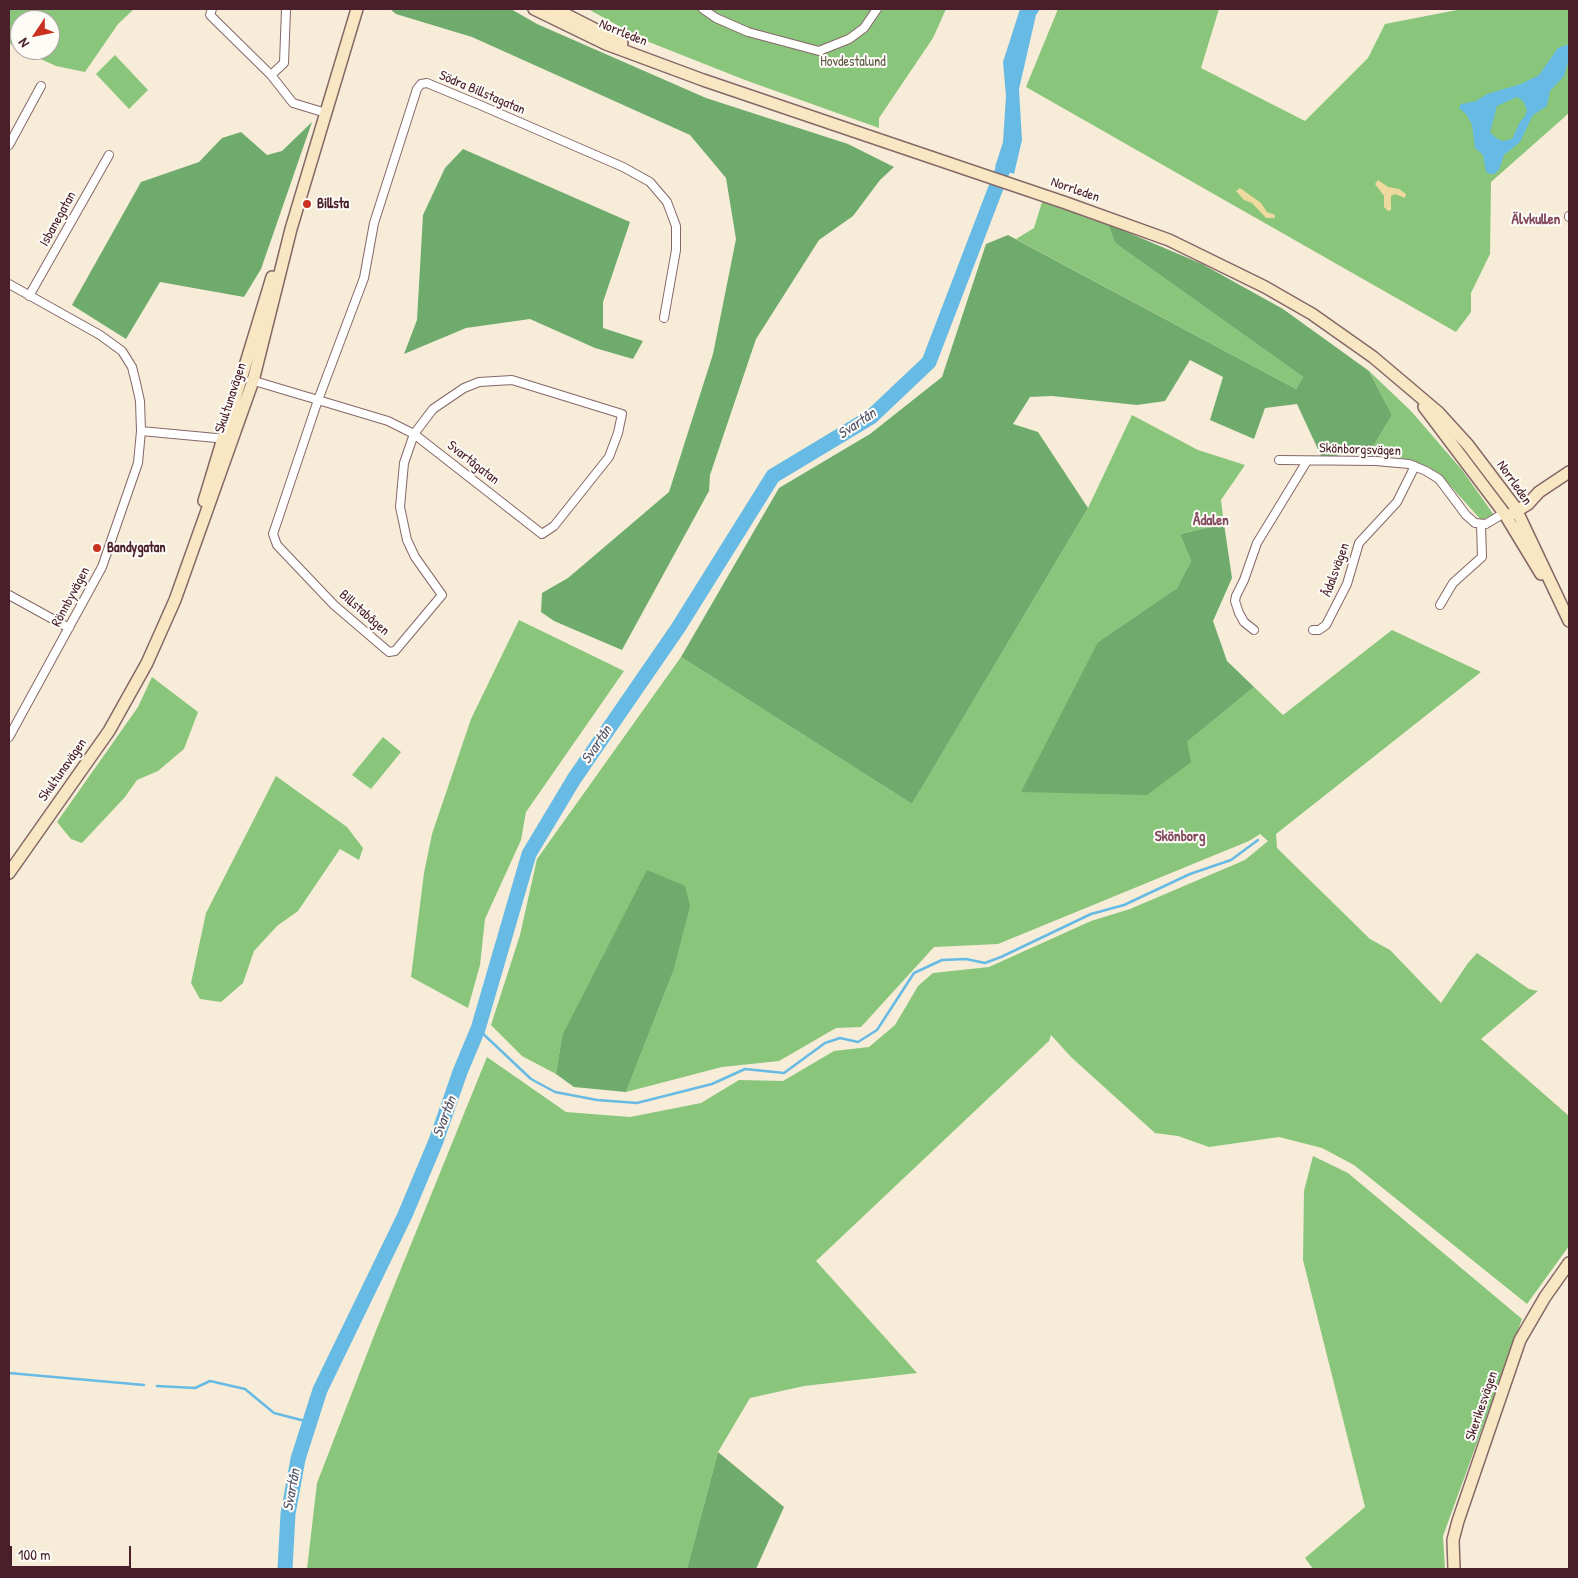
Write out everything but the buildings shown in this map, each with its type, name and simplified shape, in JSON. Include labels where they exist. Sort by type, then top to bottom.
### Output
[{"type":"main road","name":"Skultunavägen","points":[[9,873],[67,792],[124,706],[147,663],[185,572],[248,380],[357,9]]},
{"type":"main road","name":"Norrleden","points":[[534,9],[606,44],[703,80],[1107,217],[1194,251],[1265,287],[1344,335],[1409,388],[1508,510],[1568,619]]},
{"type":"main road","name":"Norrleden","points":[[555,9],[611,38],[703,80]]},
{"type":"main road","points":[[1508,510],[1528,504],[1539,492],[1569,472]]},
{"type":"main road","name":"Skerikesvägen","points":[[1454,1569],[1453,1540],[1458,1521],[1520,1340],[1545,1297],[1569,1263]]},
{"type":"street","points":[[212,9],[210,15],[271,75],[293,103],[326,114]]},
{"type":"street","points":[[271,75],[284,63],[286,9]]},
{"type":"street","points":[[703,9],[716,18],[748,32],[819,51],[849,39],[864,28],[877,9]]},
{"type":"street","name":"Södra Billstagatan","points":[[318,400],[364,278],[374,223],[417,89],[421,84],[427,82],[623,167],[650,182],[667,202],[676,226],[676,250],[664,318]]},
{"type":"street","points":[[9,145],[41,86]]},
{"type":"street","name":"Isbanegatan","points":[[30,296],[109,155]]},
{"type":"street","name":"Rönnbyvägen","points":[[9,284],[100,334],[122,351],[132,368],[136,383],[140,401],[142,431],[138,463],[114,534],[95,582],[9,737]]},
{"type":"street","name":"Svartågatan","points":[[248,380],[388,421],[414,434],[542,534],[554,526],[609,457],[622,415]]},
{"type":"street","name":"Billstabågen","points":[[318,400],[276,525],[274,540],[334,604],[389,652],[398,648],[442,595],[415,557],[403,525],[400,507],[402,472],[414,434],[433,409],[447,397],[464,388],[497,380],[512,380],[622,415]]},
{"type":"street","points":[[142,431],[229,439]]},
{"type":"street","name":"Skönborgsvägen","points":[[1279,460],[1391,462],[1415,466],[1439,480],[1466,515],[1475,523],[1481,524]]},
{"type":"street","name":"Skönborgsvägen","points":[[1254,630],[1244,622],[1239,613],[1235,602],[1236,596],[1257,544],[1307,461]]},
{"type":"street","name":"Ådalsvägen","points":[[1313,630],[1319,630],[1326,625],[1348,584],[1359,543],[1397,502],[1415,466]]},
{"type":"street","points":[[1440,605],[1453,583],[1482,556],[1481,524],[1486,524],[1508,510]]},
{"type":"street","points":[[9,595],[69,628]]},
{"type":"green space","points":[[9,9],[134,9],[118,24],[85,72],[56,66],[43,60],[60,60],[60,10],[10,10],[9,43]]},
{"type":"green space","points":[[390,9],[511,9],[537,24],[706,98],[848,144],[894,167],[880,180],[853,216],[819,240],[756,339],[710,475],[709,491],[622,650],[554,621],[541,612],[542,593],[568,578],[669,492],[713,354],[736,239],[726,178],[690,135],[472,37],[396,14]]},
{"type":"green space","name":"Hovdestalund","points":[[588,9],[946,9],[933,38],[879,118],[879,128],[745,80],[644,40]]},
{"type":"green space","points":[[1058,9],[1219,9],[1201,68],[1305,121],[1368,58],[1385,24],[1462,9],[1569,9],[1569,113],[1491,182],[1490,254],[1471,293],[1471,312],[1456,332],[1026,87]]},
{"type":"green space","points":[[115,55],[148,90],[129,109],[96,74]]},
{"type":"green space","points":[[312,122],[261,269],[244,297],[160,282],[126,339],[72,305],[141,182],[199,162],[222,138],[241,132],[267,155],[282,151]]},
{"type":"green space","points":[[463,149],[630,222],[603,302],[603,328],[643,341],[633,359],[595,348],[530,319],[466,328],[404,354],[417,320],[423,215],[445,168]]},
{"type":"green space","points":[[1042,202],[1108,224],[1115,243],[1303,377],[1296,389],[1016,239],[1034,228]]},
{"type":"green space","points":[[1108,224],[1202,264],[1283,309],[1369,371],[1392,415],[1371,450],[1322,458],[1297,404],[1265,408],[1254,439],[1210,420],[1223,377],[1190,360],[1165,401],[1137,405],[1052,396],[1030,397],[1013,424],[1038,432],[1088,508],[912,804],[681,657],[779,488],[870,434],[942,377],[986,244],[1008,235],[1296,389],[1303,377],[1115,243]]},
{"type":"green space","points":[[1369,371],[1411,411],[1462,470],[1494,515],[1481,520],[1439,473],[1396,456],[1372,457],[1371,450],[1392,415]]},
{"type":"green space","points":[[1132,415],[1198,450],[1245,465],[1221,500],[1224,524],[1180,534],[1191,561],[1177,588],[1098,642],[1187,742],[1254,687],[1283,715],[1392,630],[1481,672],[1276,834],[1277,848],[1370,939],[1390,950],[1441,1003],[1477,953],[1529,989],[1538,991],[1481,1039],[1569,1116],[1569,1246],[1527,1304],[1354,1165],[1322,1148],[1279,1137],[1209,1147],[1178,1136],[1155,1133],[1071,1057],[1051,1035],[1049,1041],[816,1261],[917,1373],[804,1386],[750,1398],[718,1452],[687,1569],[307,1569],[317,1483],[377,1328],[487,1057],[566,1112],[630,1117],[701,1103],[739,1080],[783,1081],[834,1051],[869,1047],[895,1025],[918,986],[933,973],[989,967],[1091,921],[1130,909],[1245,860],[1268,841],[1260,834],[1249,841],[998,944],[934,947],[861,1027],[836,1028],[779,1061],[722,1067],[626,1092],[673,972],[562,1036],[556,1074],[522,1056],[491,1025],[520,935],[537,859],[681,657],[912,804],[1088,508]]},
{"type":"green space","points":[[1224,524],[1232,578],[1213,621],[1227,661],[1254,687],[1187,742],[1191,762],[1147,795],[1021,792],[1098,642],[1177,588],[1191,561],[1180,534]]},
{"type":"green space","points":[[519,620],[624,671],[526,812],[521,840],[485,919],[480,965],[468,1008],[411,977],[424,873],[432,834],[471,719]]},
{"type":"green space","points":[[152,677],[198,712],[184,749],[158,771],[137,780],[125,797],[82,843],[71,839],[57,822],[138,707]]},
{"type":"green space","points":[[383,737],[401,752],[371,789],[352,775]]},
{"type":"green space","points":[[276,776],[347,827],[363,848],[359,860],[340,849],[298,911],[277,926],[254,951],[243,983],[221,1002],[200,999],[191,983],[206,913]]},
{"type":"green space","points":[[647,870],[685,886],[690,906],[673,972],[626,1092],[574,1087],[556,1074],[562,1036]]},
{"type":"green space","points":[[1313,1156],[1348,1173],[1522,1319],[1443,1536],[1445,1569],[1313,1569],[1305,1558],[1365,1507],[1303,1260],[1304,1191]]},
{"type":"green space","points":[[718,1452],[784,1507],[756,1569],[687,1569]]},
{"type":"sand","points":[[1378,180],[1388,187],[1399,189],[1406,194],[1405,198],[1395,194],[1391,196],[1391,210],[1388,211],[1384,207],[1384,196],[1375,184]]},
{"type":"sand","points":[[1240,188],[1261,203],[1267,212],[1275,215],[1275,218],[1266,218],[1252,203],[1244,200],[1236,191]]},
{"type":"water","points":[[1020,9],[1040,9],[1036,15],[1019,89],[1022,140],[1014,174],[995,167],[1003,142],[1006,96],[1003,62]]},
{"type":"water","points":[[1569,44],[1569,59],[1564,76],[1550,91],[1547,106],[1533,115],[1520,142],[1504,155],[1499,170],[1494,174],[1486,172],[1483,155],[1475,148],[1472,125],[1467,115],[1459,108],[1461,104],[1476,101],[1487,94],[1521,84],[1539,75],[1558,48]],"holes":[[[1517,97],[1523,101],[1527,110],[1512,139],[1503,141],[1496,138],[1490,132],[1497,106]]]},
{"type":"waterway","name":"Svartån","points":[[285,1569],[288,1514],[298,1459],[320,1390],[405,1215],[436,1141],[460,1072],[478,1029],[529,854],[574,779],[678,628],[773,476],[871,417],[929,362],[1010,151]]},
{"type":"waterway","points":[[478,1029],[531,1079],[555,1092],[597,1100],[637,1103],[712,1084],[745,1069],[784,1073],[825,1043],[840,1038],[858,1042],[877,1030],[914,973],[942,960],[966,959],[985,963],[1001,957],[1091,914],[1124,905],[1190,874],[1231,860],[1258,840]]},
{"type":"waterway","points":[[9,1373],[144,1385]]},
{"type":"waterway","points":[[157,1386],[195,1388],[210,1381],[245,1389],[274,1413],[309,1422]]},
{"type":"place","name":"Billsta","points":[[307,204]]},
{"type":"place","name":"Bandygatan","points":[[97,548]]},
{"type":"district","name":"Älvkullen","points":[[1536,220]]},
{"type":"district","name":"Ådalen","points":[[1211,521]]},
{"type":"district","name":"Skönborg","points":[[1180,837]]}]
